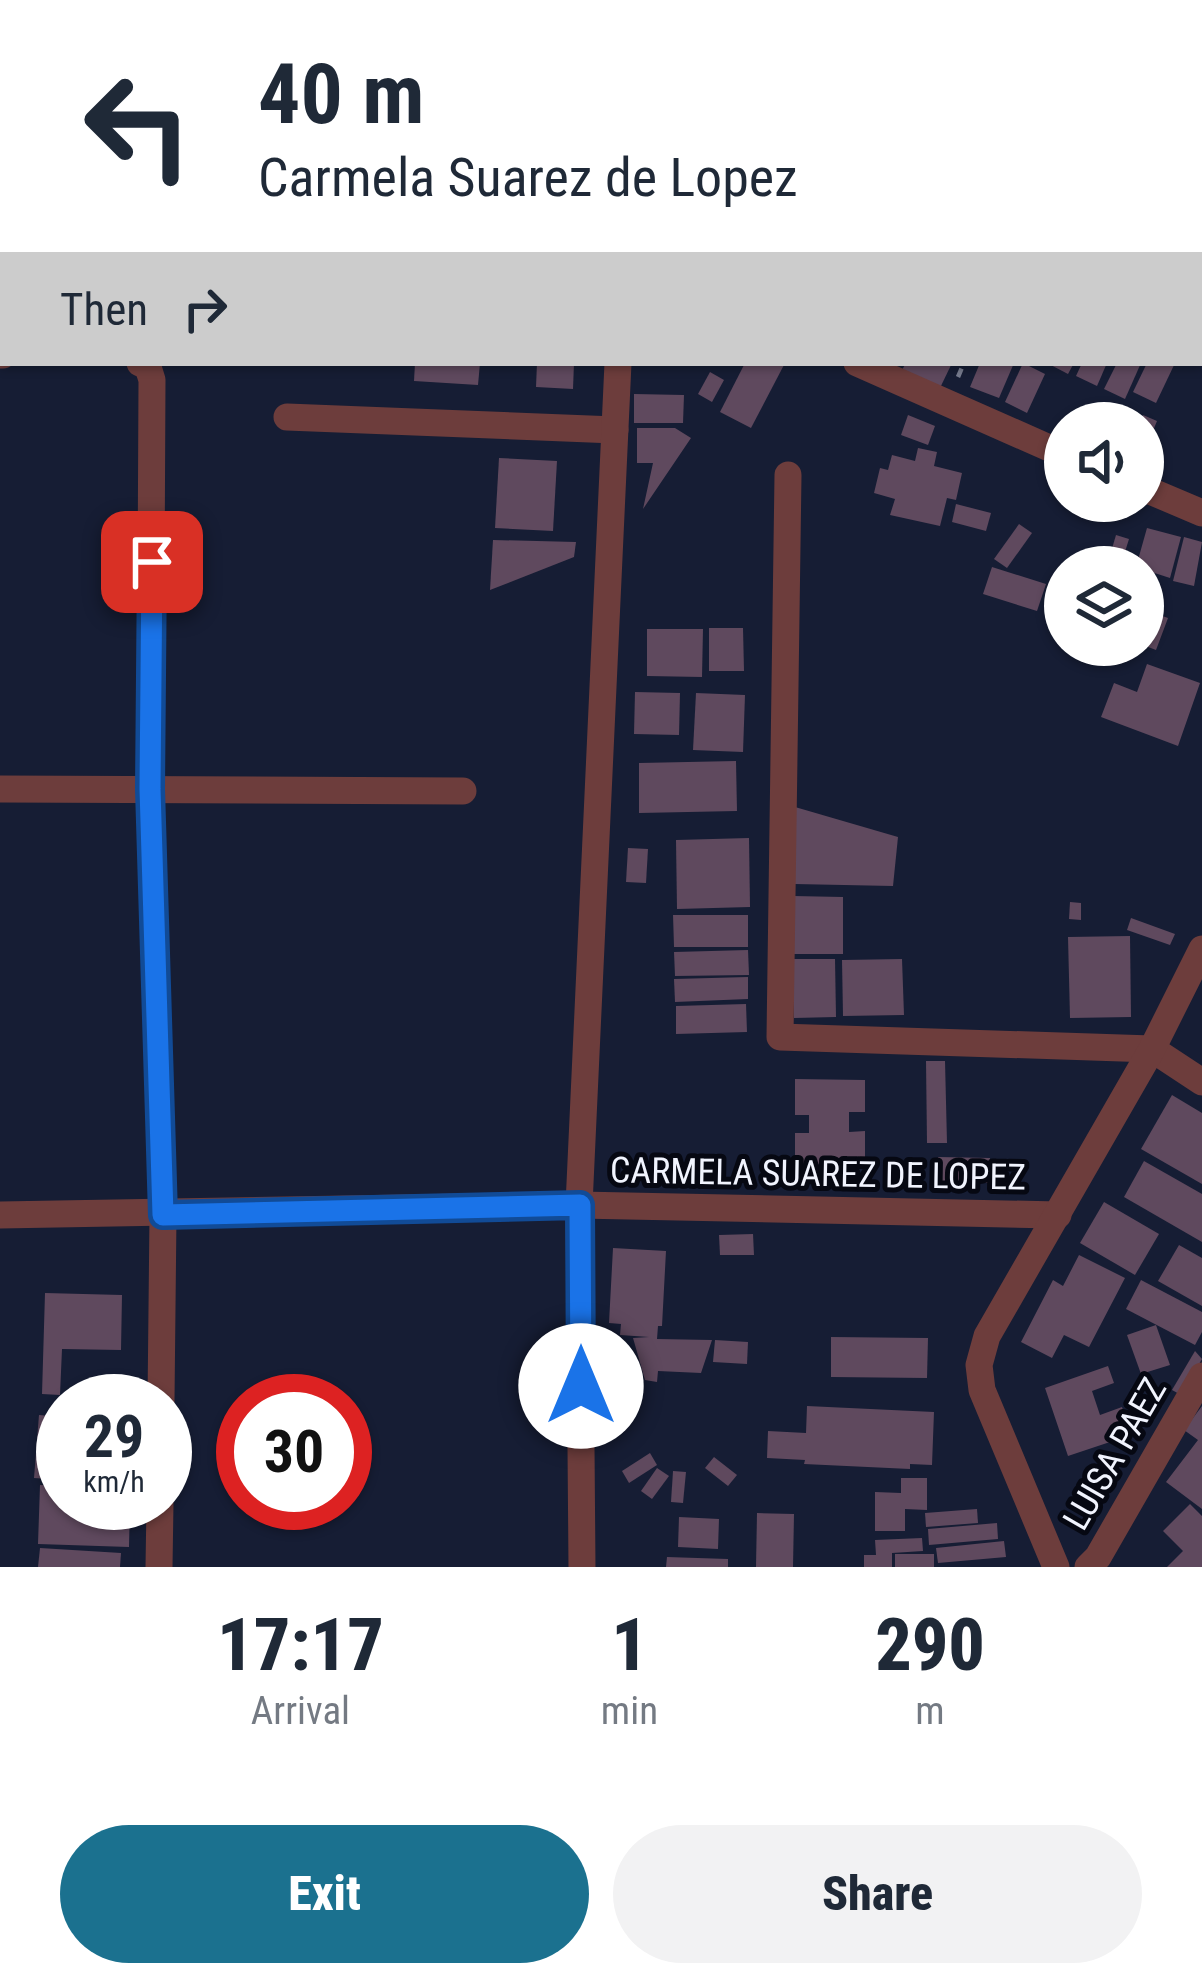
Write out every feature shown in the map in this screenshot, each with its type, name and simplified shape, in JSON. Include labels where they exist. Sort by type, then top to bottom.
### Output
[{"type":"street","points":[[146,366],[152,380],[150,789],[163,1215],[161,1374]]},
{"type":"street","points":[[582,1567],[580,1205],[618,366]]},
{"type":"street","points":[[863,366],[1044,446]]},
{"type":"street","points":[[287,418],[615,430]]},
{"type":"street","points":[[788,476],[779,1037],[1152,1049],[1202,1082]]},
{"type":"street","points":[[1164,497],[1202,514]]},
{"type":"street","points":[[0,789],[463,790]]},
{"type":"street","points":[[1056,1567],[982,1390],[979,1365],[987,1336],[1152,1049],[1202,949]]},
{"type":"street","name":"CARMELA SUAREZ DE LOPEZ","points":[[0,1215],[580,1205],[1058,1215]]},
{"type":"street","name":"LUISA PAEZ","points":[[1088,1567],[1202,1376]]},
{"type":"street","points":[[159,1567],[160,1530]]},
{"type":"building","points":[[415,366],[480,366],[478,385],[414,381]]},
{"type":"building","points":[[537,366],[574,366],[573,389],[536,387]]},
{"type":"building","points":[[743,366],[783,366],[751,428],[720,412]]},
{"type":"building","points":[[904,366],[951,366],[940,388],[902,370]]},
{"type":"building","points":[[979,366],[1013,366],[999,398],[970,387]]},
{"type":"building","points":[[1022,366],[1045,374],[1027,413],[1005,402]]},
{"type":"building","points":[[1081,366],[1106,366],[1097,386],[1076,376]]},
{"type":"building","points":[[1116,366],[1140,366],[1125,399],[1104,389]]},
{"type":"building","points":[[1146,366],[1174,366],[1156,402],[1133,392]]},
{"type":"building","points":[[710,372],[724,380],[712,402],[698,394]]},
{"type":"building","points":[[634,394],[684,395],[683,423],[634,423]]},
{"type":"building","points":[[908,415],[935,426],[928,445],[901,435]]},
{"type":"building","points":[[637,428],[675,428],[691,438],[643,509],[653,463],[637,463]]},
{"type":"building","points":[[918,448],[937,452],[934,466],[962,473],[956,500],[947,498],[940,526],[890,515],[895,499],[874,493],[880,468],[888,470],[892,455],[915,461]]},
{"type":"building","points":[[499,458],[557,461],[553,531],[495,528]]},
{"type":"building","points":[[956,504],[991,513],[986,531],[952,522]]},
{"type":"building","points":[[1019,524],[1032,533],[1007,568],[994,559]]},
{"type":"building","points":[[1147,528],[1181,537],[1170,578],[1164,576],[1164,546],[1142,546]]},
{"type":"building","points":[[1116,535],[1129,539],[1127,546],[1113,546]]},
{"type":"building","points":[[1184,537],[1202,542],[1194,586],[1173,581]]},
{"type":"building","points":[[493,540],[576,542],[574,557],[490,590]]},
{"type":"building","points":[[992,567],[1044,583],[1037,611],[983,594]]},
{"type":"building","points":[[709,628],[743,628],[744,671],[709,671]]},
{"type":"building","points":[[647,629],[703,629],[702,677],[647,676]]},
{"type":"building","points":[[1146,666],[1200,683],[1178,746],[1101,717],[1114,683],[1137,692]]},
{"type":"building","points":[[635,692],[680,693],[679,735],[634,734]]},
{"type":"building","points":[[696,693],[745,695],[743,752],[693,750]]},
{"type":"building","points":[[736,761],[737,811],[639,813],[639,763]]},
{"type":"building","points":[[795,807],[898,837],[893,886],[794,884]]},
{"type":"building","points":[[749,838],[750,907],[677,909],[676,840]]},
{"type":"building","points":[[628,848],[648,849],[646,883],[626,882]]},
{"type":"building","points":[[793,896],[843,897],[843,954],[792,954]]},
{"type":"building","points":[[1070,902],[1081,903],[1081,920],[1069,919]]},
{"type":"building","points":[[673,915],[748,915],[748,947],[674,947]]},
{"type":"building","points":[[1131,918],[1175,934],[1170,945],[1127,930]]},
{"type":"building","points":[[1130,936],[1131,1017],[1070,1018],[1068,937]]},
{"type":"building","points":[[748,950],[749,975],[675,976],[674,952]]},
{"type":"building","points":[[793,959],[835,959],[836,1017],[794,1018]]},
{"type":"building","points":[[902,959],[904,1015],[843,1016],[842,960]]},
{"type":"building","points":[[748,977],[748,999],[675,1002],[674,979]]},
{"type":"building","points":[[746,1004],[747,1032],[676,1034],[676,1006]]},
{"type":"building","points":[[926,1061],[945,1061],[947,1143],[927,1143]]},
{"type":"building","points":[[795,1079],[865,1080],[865,1112],[849,1112],[849,1132],[865,1131],[865,1165],[795,1164],[795,1133],[809,1133],[809,1115],[795,1115]]},
{"type":"building","points":[[1172,1095],[1202,1113],[1202,1184],[1141,1149]]},
{"type":"building","points":[[938,1157],[990,1158],[990,1183],[937,1181]]},
{"type":"building","points":[[1144,1161],[1202,1194],[1202,1242],[1124,1197]]},
{"type":"building","points":[[1104,1202],[1159,1234],[1135,1275],[1080,1243]]},
{"type":"building","points":[[753,1234],[754,1255],[720,1255],[719,1235]]},
{"type":"building","points":[[1179,1245],[1202,1258],[1202,1306],[1158,1281]]},
{"type":"building","points":[[613,1248],[666,1251],[662,1326],[658,1326],[657,1339],[712,1340],[701,1373],[658,1371],[657,1382],[645,1380],[633,1338],[649,1337],[620,1335],[621,1324],[609,1323]]},
{"type":"building","points":[[1079,1255],[1125,1278],[1089,1347],[1064,1335],[1052,1358],[1021,1342],[1053,1280],[1063,1286]]},
{"type":"building","points":[[1141,1280],[1202,1312],[1202,1332],[1195,1345],[1126,1309]]},
{"type":"building","points":[[45,1293],[122,1295],[121,1350],[62,1349],[61,1374],[43,1374]]},
{"type":"building","points":[[1156,1325],[1170,1365],[1141,1374],[1127,1335]]},
{"type":"building","points":[[831,1337],[928,1338],[927,1378],[831,1377]]},
{"type":"building","points":[[715,1340],[748,1342],[747,1364],[713,1362]]},
{"type":"building","points":[[1195,1351],[1202,1359],[1181,1395],[1172,1390]]},
{"type":"building","points":[[1108,1366],[1114,1383],[1092,1391],[1100,1415],[1122,1407],[1131,1435],[1068,1456],[1045,1388]]},
{"type":"building","points":[[807,1406],[934,1412],[932,1465],[910,1464],[910,1469],[767,1458],[768,1431],[806,1433]]},
{"type":"building","points":[[1202,1406],[1202,1509],[1166,1482],[1198,1440],[1184,1430]]},
{"type":"building","points":[[650,1453],[657,1465],[629,1483],[622,1471]]},
{"type":"building","points":[[714,1457],[737,1475],[728,1486],[705,1468]]},
{"type":"building","points":[[657,1468],[669,1476],[652,1499],[641,1491]]},
{"type":"building","points":[[673,1471],[686,1472],[683,1503],[671,1502]]},
{"type":"building","points":[[901,1478],[927,1478],[927,1510],[905,1509],[905,1531],[875,1531],[875,1492],[901,1493]]},
{"type":"building","points":[[1190,1504],[1202,1516],[1202,1567],[1167,1567],[1183,1551],[1163,1531]]},
{"type":"building","points":[[977,1509],[978,1523],[926,1527],[925,1513]]},
{"type":"building","points":[[757,1513],[794,1514],[793,1567],[756,1567]]},
{"type":"building","points":[[679,1517],[719,1519],[718,1549],[678,1547]]},
{"type":"building","points":[[997,1523],[998,1539],[929,1545],[928,1529]]},
{"type":"building","points":[[38,1530],[129,1530],[129,1547],[38,1544]]},
{"type":"building","points":[[922,1538],[923,1551],[892,1553],[892,1567],[864,1567],[864,1555],[876,1555],[875,1540]]},
{"type":"building","points":[[1004,1541],[1006,1557],[938,1563],[936,1548]]},
{"type":"building","points":[[40,1548],[121,1553],[120,1567],[38,1567]]},
{"type":"building","points":[[895,1554],[934,1554],[934,1567],[895,1567]]},
{"type":"building","points":[[667,1557],[728,1559],[728,1567],[666,1567]]},
{"type":"route","points":[[152,562],[150,789],[163,1215],[580,1205],[581,1386]]}]
